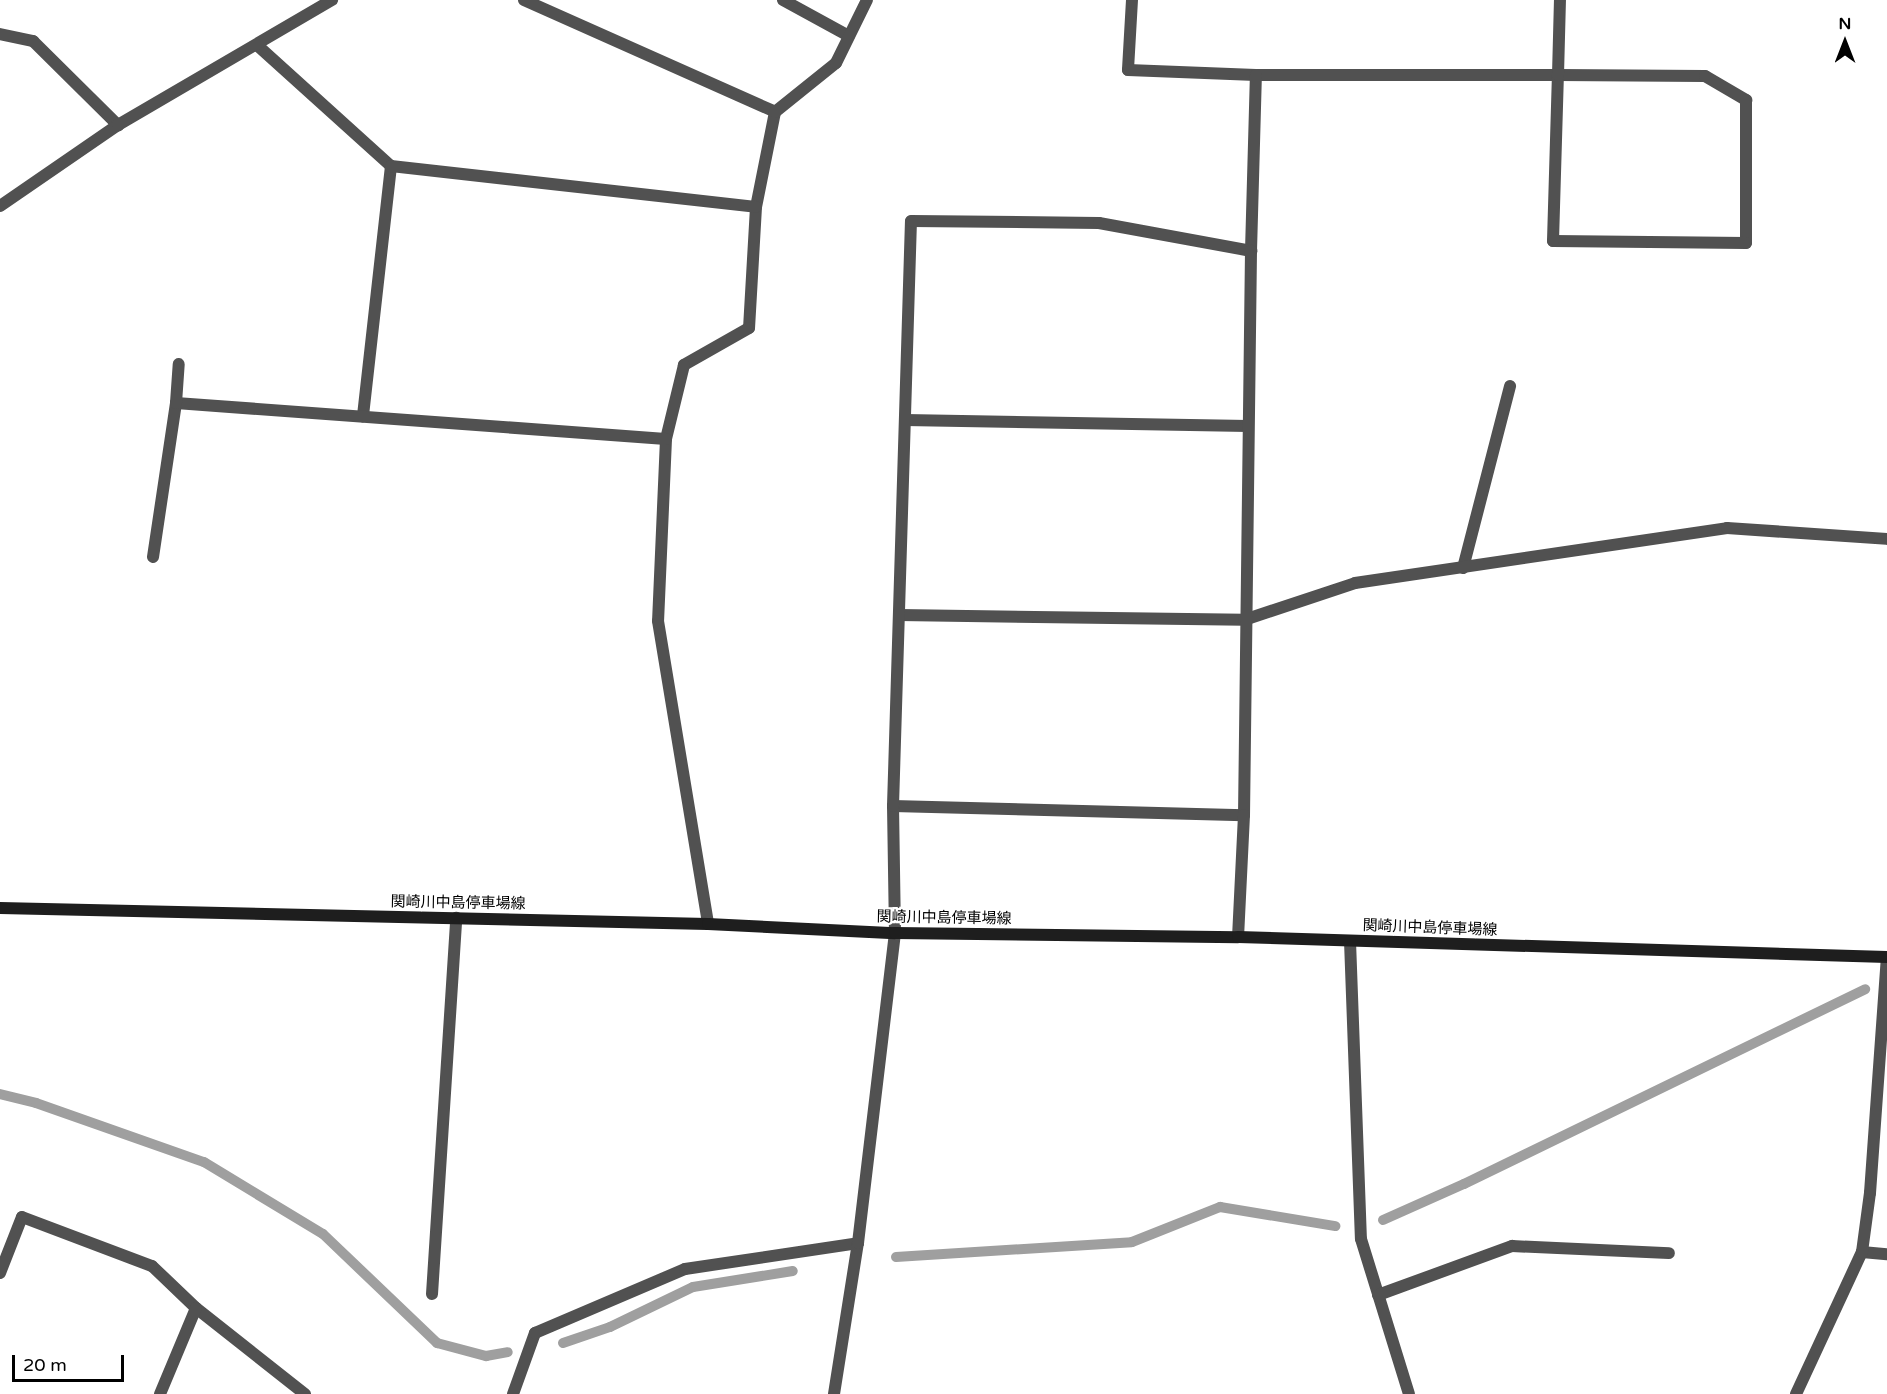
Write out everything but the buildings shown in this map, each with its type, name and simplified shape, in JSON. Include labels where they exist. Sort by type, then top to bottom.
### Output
[{"type":"main road","name":"関崎川中島停車場線","points":[[0,908],[708,924],[895,933],[1238,937],[1887,957]]},
{"type":"street","points":[[0,206],[118,125],[332,0]]},
{"type":"street","points":[[524,0],[775,112]]},
{"type":"street","points":[[783,0],[849,36]]},
{"type":"street","points":[[708,924],[658,621],[666,439],[684,365],[749,328],[756,207],[775,112],[836,63],[867,0]]},
{"type":"street","points":[[1132,0],[1128,70],[1256,75],[1558,75],[1705,76],[1746,100],[1746,243],[1553,242],[1558,75],[1560,0]]},
{"type":"street","points":[[0,34],[33,41],[118,125]]},
{"type":"street","points":[[256,45],[391,166],[756,207]]},
{"type":"street","points":[[1238,937],[1244,815],[1248,426],[1256,75]]},
{"type":"street","points":[[363,416],[391,166]]},
{"type":"street","points":[[834,1394],[858,1242],[895,933],[893,806],[911,221],[1099,224],[1251,251]]},
{"type":"street","points":[[153,557],[176,403],[179,364]]},
{"type":"street","points":[[1462,568],[1510,386]]},
{"type":"street","points":[[176,403],[666,439]]},
{"type":"street","points":[[905,420],[1248,426]]},
{"type":"street","points":[[899,615],[1245,620],[1355,584],[1727,528],[1887,539]]},
{"type":"street","points":[[893,806],[1244,815]]},
{"type":"street","points":[[432,1294],[456,918]]},
{"type":"street","points":[[1350,941],[1361,1239],[1410,1394]]},
{"type":"street","points":[[1796,1394],[1862,1252],[1870,1193],[1887,957]]},
{"type":"street","points":[[0,1273],[22,1217],[152,1266],[196,1308],[304,1394]]},
{"type":"street","points":[[513,1394],[535,1333],[685,1269],[858,1242]]},
{"type":"street","points":[[1378,1295],[1512,1246],[1669,1253]]},
{"type":"street","points":[[1862,1252],[1887,1254]]},
{"type":"street","points":[[160,1394],[196,1308]]},
{"type":"waterway","points":[[1383,1220],[1464,1184],[1865,989]]},
{"type":"waterway","points":[[0,1094],[36,1103],[204,1162],[323,1234],[437,1343],[486,1356],[508,1352]]},
{"type":"waterway","points":[[896,1257],[1132,1242],[1220,1207],[1335,1226]]},
{"type":"waterway","points":[[563,1343],[610,1327],[693,1287],[793,1271]]}]
